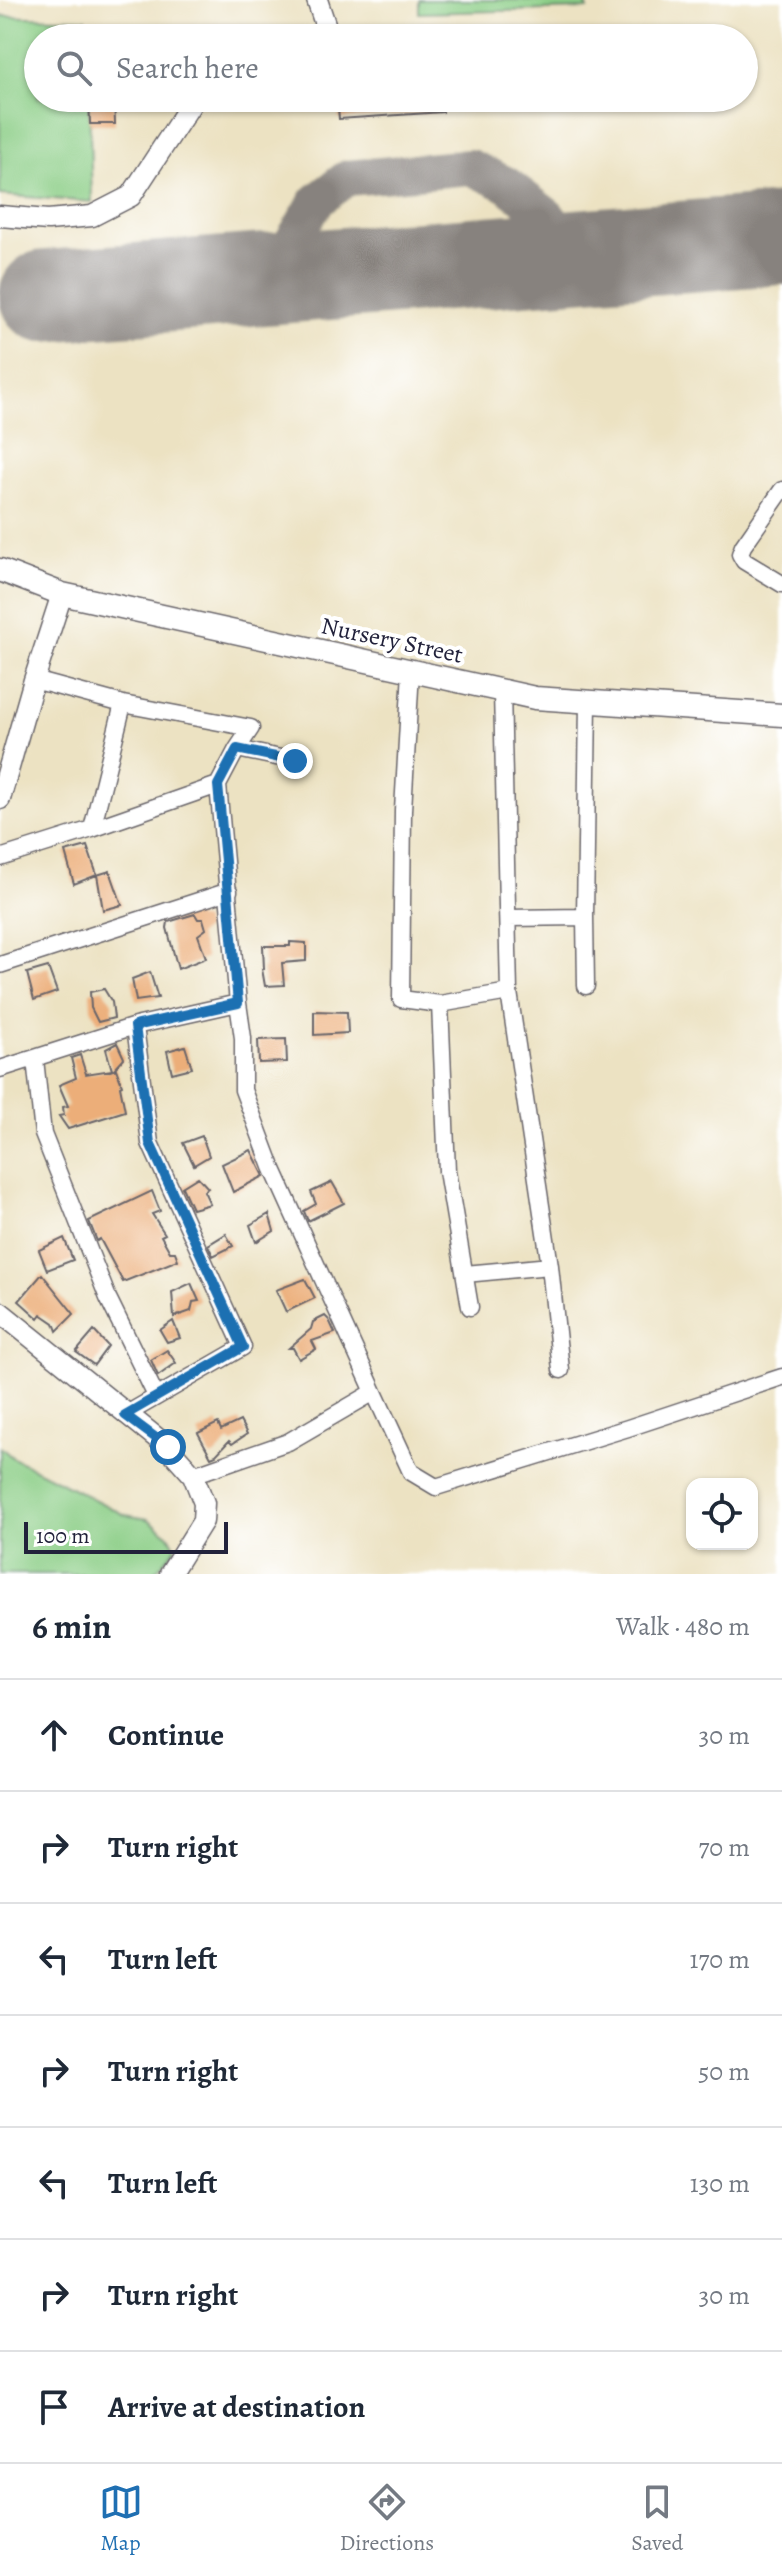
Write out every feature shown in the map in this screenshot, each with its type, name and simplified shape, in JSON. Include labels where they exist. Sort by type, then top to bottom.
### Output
[{"type":"main road","name":"Nursery Street","points":[[0,570],[62,594],[535,698],[782,715]]},
{"type":"street","points":[[317,0],[325,24]]},
{"type":"street","points":[[0,216],[48,220],[92,216],[131,196],[186,112]]},
{"type":"street","points":[[782,490],[740,554],[744,561],[782,584]]},
{"type":"street","points":[[0,799],[62,594]]},
{"type":"street","points":[[411,671],[403,810],[401,999],[440,1004],[509,992]]},
{"type":"street","points":[[34,680],[123,704],[251,728],[218,785],[243,1038],[243,1090],[272,1167],[411,1472],[436,1487],[782,1377]]},
{"type":"street","points":[[502,691],[509,992],[550,1266],[561,1370]]},
{"type":"street","points":[[586,986],[588,702]]},
{"type":"street","points":[[92,829],[123,704]]},
{"type":"street","points":[[237,749],[295,761]]},
{"type":"street","points":[[0,858],[218,785]]},
{"type":"street","points":[[0,965],[229,891]]},
{"type":"street","points":[[508,918],[585,917]]},
{"type":"street","points":[[0,1069],[135,1026],[238,1003]]},
{"type":"street","points":[[440,1004],[447,1171],[470,1307]]},
{"type":"street","points":[[125,1415],[243,1347],[150,1143],[135,1026]]},
{"type":"street","points":[[35,1059],[43,1134],[108,1298],[156,1396]]},
{"type":"street","points":[[465,1274],[550,1266]]},
{"type":"street","points":[[0,1312],[168,1447],[193,1475],[204,1503],[203,1521],[170,1574]]},
{"type":"street","points":[[193,1475],[288,1442],[374,1392]]},
{"type":"green space","points":[[419,0],[584,0],[588,9],[419,13]]},
{"type":"green space","points":[[0,16],[86,19],[86,24],[24,24],[24,112],[89,112],[92,202],[0,195]]},
{"type":"green space","points":[[0,1447],[13,1458],[125,1515],[148,1519],[169,1535],[176,1548],[153,1574],[0,1574]]},
{"type":"building","points":[[90,112],[115,112],[115,124],[90,124]]},
{"type":"building","points":[[338,112],[443,112],[339,119]]},
{"type":"building","points":[[87,846],[97,875],[74,884],[65,852]]},
{"type":"building","points":[[110,871],[122,905],[103,910],[97,875]]},
{"type":"building","points":[[195,914],[198,919],[203,919],[206,929],[198,935],[206,958],[178,969],[168,922]]},
{"type":"building","points":[[290,942],[306,943],[306,961],[282,963],[284,985],[265,986],[263,946],[290,946]]},
{"type":"building","points":[[48,967],[57,992],[34,1000],[27,973]]},
{"type":"building","points":[[150,972],[158,998],[136,1001],[132,979]]},
{"type":"building","points":[[104,989],[112,1002],[114,1018],[98,1022],[91,1008],[90,992]]},
{"type":"building","points":[[314,1011],[347,1012],[348,1033],[314,1035]]},
{"type":"building","points":[[286,1039],[287,1062],[259,1063],[258,1040]]},
{"type":"building","points":[[117,1043],[124,1058],[113,1070],[116,1069],[122,1085],[125,1111],[68,1129],[59,1116],[64,1115],[63,1107],[68,1106],[59,1085],[76,1078],[71,1058],[80,1055],[86,1074],[112,1070],[106,1049]]},
{"type":"building","points":[[185,1046],[192,1068],[172,1073],[167,1051]]},
{"type":"building","points":[[202,1136],[209,1156],[194,1165],[183,1143]]},
{"type":"building","points":[[251,1150],[264,1176],[233,1192],[222,1164]]},
{"type":"building","points":[[198,1177],[208,1188],[204,1191],[210,1204],[192,1209],[182,1187]]},
{"type":"building","points":[[332,1182],[344,1203],[308,1221],[304,1211],[316,1204],[311,1192]]},
{"type":"building","points":[[152,1191],[160,1211],[152,1214],[165,1234],[161,1236],[170,1252],[175,1252],[178,1260],[123,1282],[100,1239],[97,1241],[89,1221]]},
{"type":"building","points":[[269,1214],[274,1231],[256,1242],[250,1225]]},
{"type":"building","points":[[226,1234],[233,1246],[213,1256],[208,1245]]},
{"type":"building","points":[[64,1238],[73,1260],[47,1270],[39,1250]]},
{"type":"building","points":[[42,1274],[74,1314],[57,1331],[54,1323],[41,1314],[38,1318],[19,1301]]},
{"type":"building","points":[[305,1279],[315,1298],[286,1312],[276,1290]]},
{"type":"building","points":[[191,1283],[199,1301],[193,1302],[191,1311],[174,1317],[172,1292]]},
{"type":"building","points":[[325,1316],[335,1333],[312,1341],[316,1349],[299,1359],[293,1348],[289,1348],[311,1329],[313,1322]]},
{"type":"building","points":[[173,1321],[180,1338],[167,1342],[160,1330]]},
{"type":"building","points":[[94,1331],[108,1346],[94,1365],[76,1352]]},
{"type":"building","points":[[167,1350],[176,1363],[158,1376],[151,1360]]},
{"type":"building","points":[[240,1421],[247,1434],[232,1444],[229,1441],[211,1457],[198,1433],[218,1423],[221,1430]]},
{"type":"taxiway","points":[[308,275],[293,259],[290,245],[317,201],[347,178],[470,167],[506,184],[548,216],[570,247],[580,255]]},
{"type":"taxiway","points":[[534,258],[548,236],[548,216]]},
{"type":"taxiway","points":[[258,279],[290,245]]},
{"type":"runway","points":[[45,296],[782,239]]},
{"type":"route","points":[[168,1447],[125,1415],[243,1347],[150,1143],[135,1026],[238,1003],[218,785],[237,749],[295,761]]}]
